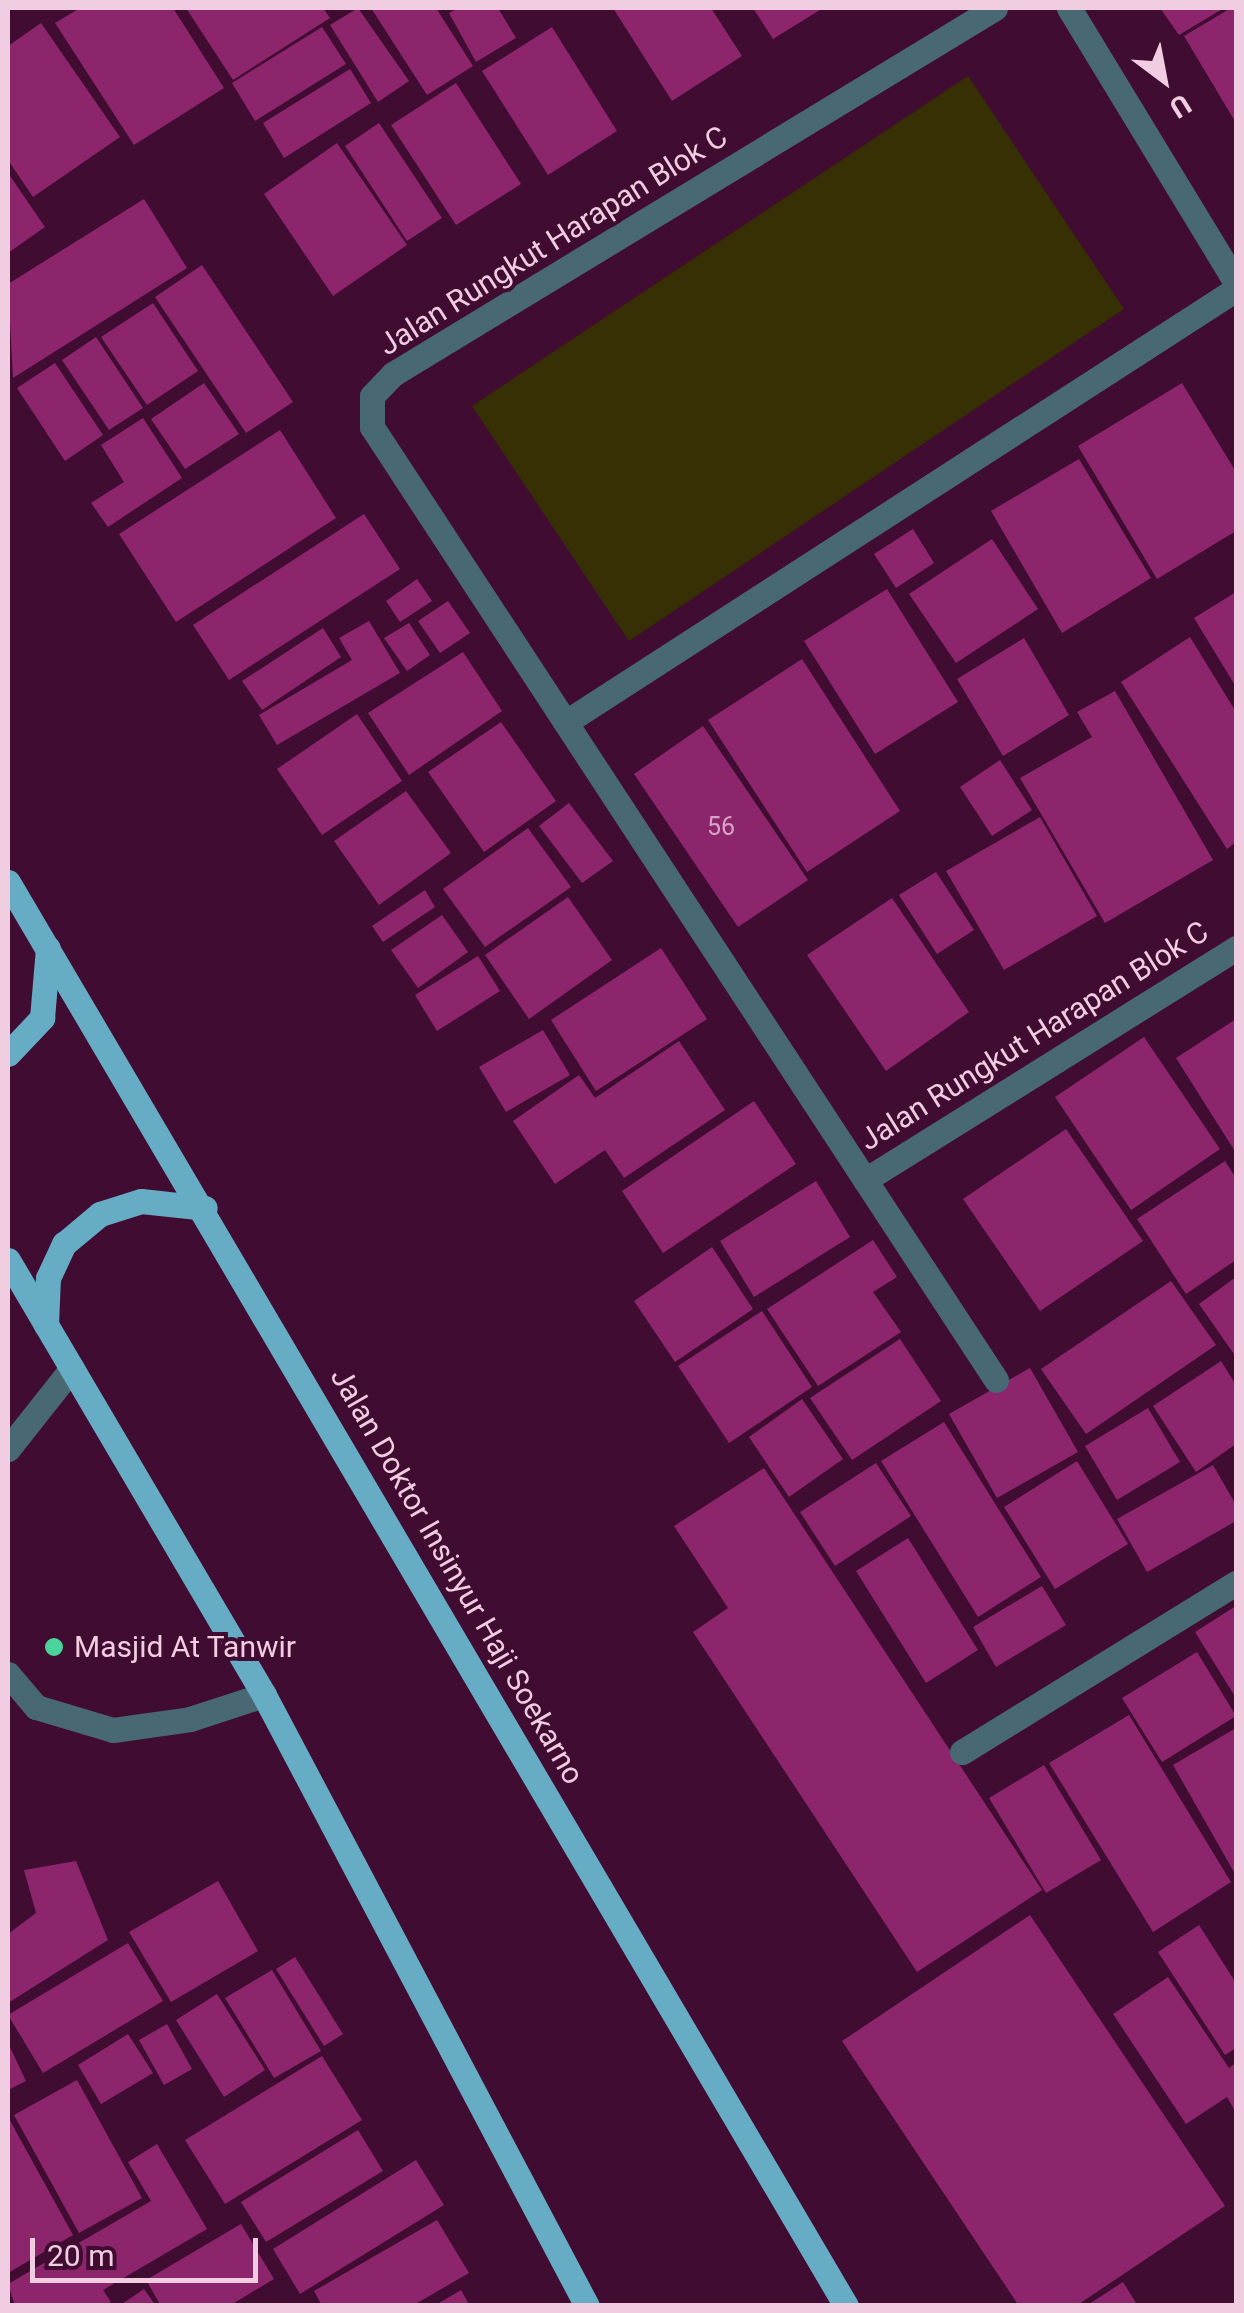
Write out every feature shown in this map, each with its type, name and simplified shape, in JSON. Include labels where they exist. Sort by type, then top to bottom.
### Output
[{"type":"main road","name":"Jalan Doktor Insinyur Haji Soekarno","points":[[8,882],[205,1208],[846,2306]]},
{"type":"main road","points":[[8,1054],[42,1018],[48,948]]},
{"type":"main road","points":[[46,1325],[48,1278],[64,1244],[100,1214],[141,1201],[205,1208]]},
{"type":"main road","points":[[8,1260],[264,1695],[587,2306]]},
{"type":"street","name":"Jalan Rungkut Harapan Blok C","points":[[995,8],[393,374],[372,396],[372,427],[996,1380]]},
{"type":"street","points":[[566,722],[1236,286],[1069,8]]},
{"type":"street","name":"Jalan Rungkut Harapan Blok C","points":[[865,1180],[1236,948]]},
{"type":"street","points":[[8,1449],[72,1368]]},
{"type":"street","points":[[962,1752],[1236,1582]]},
{"type":"street","points":[[8,1674],[36,1707],[113,1730],[190,1719],[264,1695]]},
{"type":"shaded area","points":[[968,76],[1124,309],[629,641],[472,406]]},
{"type":"building","points":[[80,8],[173,8],[224,88],[134,145],[55,23]]},
{"type":"building","points":[[186,8],[323,8],[330,18],[233,80]]},
{"type":"building","points":[[358,8],[409,81],[378,102],[330,25]]},
{"type":"building","points":[[371,8],[436,8],[473,66],[427,95]]},
{"type":"building","points":[[459,8],[498,8],[516,38],[476,62],[449,13]]},
{"type":"building","points":[[613,8],[711,8],[742,56],[672,101]]},
{"type":"building","points":[[753,8],[823,8],[773,39]]},
{"type":"building","points":[[1160,8],[1224,8],[1179,35]]},
{"type":"building","points":[[1236,8],[1236,123],[1184,36]]},
{"type":"building","points":[[41,23],[120,137],[33,197],[8,160],[8,46]]},
{"type":"building","points":[[322,27],[346,64],[255,121],[232,83]]},
{"type":"building","points":[[552,27],[617,131],[548,175],[482,71]]},
{"type":"building","points":[[350,69],[371,103],[284,158],[263,123]]},
{"type":"building","points":[[456,83],[521,184],[456,225],[391,125]]},
{"type":"building","points":[[379,123],[442,218],[407,241],[345,146]]},
{"type":"building","points":[[337,143],[407,245],[333,296],[264,194]]},
{"type":"building","points":[[8,173],[45,227],[8,253]]},
{"type":"building","points":[[144,199],[187,268],[13,378],[8,284]]},
{"type":"building","points":[[202,265],[293,402],[246,433],[155,297]]},
{"type":"building","points":[[153,303],[198,371],[147,405],[101,337]]},
{"type":"building","points":[[96,337],[143,408],[109,430],[62,360]]},
{"type":"building","points":[[55,363],[103,435],[65,461],[17,388]]},
{"type":"building","points":[[204,383],[239,434],[185,469],[151,419]]},
{"type":"building","points":[[1182,383],[1236,472],[1236,531],[1157,579],[1078,446]]},
{"type":"building","points":[[143,418],[182,478],[108,527],[91,503],[124,482],[101,445]]},
{"type":"building","points":[[280,430],[336,518],[176,622],[119,534]]},
{"type":"building","points":[[1079,459],[1151,578],[1062,633],[991,511]]},
{"type":"building","points":[[364,514],[400,569],[229,680],[193,625]]},
{"type":"building","points":[[913,529],[934,563],[896,588],[874,554]]},
{"type":"building","points":[[992,539],[1038,609],[956,663],[909,594]]},
{"type":"building","points":[[417,579],[432,601],[400,622],[386,601]]},
{"type":"building","points":[[887,589],[958,702],[875,754],[804,641]]},
{"type":"building","points":[[1236,592],[1236,687],[1194,618]]},
{"type":"building","points":[[448,601],[470,633],[440,653],[418,621]]},
{"type":"building","points":[[369,621],[400,673],[277,745],[259,715],[352,660],[339,638]]},
{"type":"building","points":[[409,623],[430,655],[407,671],[384,638]]},
{"type":"building","points":[[323,628],[341,657],[262,710],[242,681]]},
{"type":"building","points":[[1190,637],[1236,712],[1236,842],[1227,849],[1121,682]]},
{"type":"building","points":[[1024,638],[1069,715],[1003,756],[957,679]]},
{"type":"building","points":[[463,652],[502,711],[409,775],[368,713]]},
{"type":"building","points":[[802,659],[900,811],[807,872],[708,720]]},
{"type":"building","points":[[1115,691],[1213,860],[1105,923],[1020,778],[1092,737],[1077,712]]},
{"type":"building","points":[[357,714],[402,781],[322,835],[277,769]]},
{"type":"building","points":[[501,722],[556,801],[484,852],[428,772]]},
{"type":"building","points":[[703,726],[808,880],[738,927],[634,774]]},
{"type":"building","points":[[1000,760],[1032,810],[992,836],[960,787]]},
{"type":"building","points":[[406,791],[451,853],[379,905],[334,841]]},
{"type":"building","points":[[569,803],[613,861],[582,883],[539,826]]},
{"type":"building","points":[[1040,817],[1097,916],[1004,970],[946,871]]},
{"type":"building","points":[[528,828],[571,887],[485,947],[443,889]]},
{"type":"building","points":[[936,872],[974,930],[937,954],[899,895]]},
{"type":"building","points":[[425,890],[435,907],[383,942],[372,926]]},
{"type":"building","points":[[568,897],[612,960],[529,1019],[485,955]]},
{"type":"building","points":[[892,898],[969,1012],[886,1071],[807,955]]},
{"type":"building","points":[[442,915],[468,952],[418,988],[391,950]]},
{"type":"building","points":[[661,948],[707,1019],[596,1091],[551,1020]]},
{"type":"building","points":[[478,956],[500,991],[437,1031],[415,995]]},
{"type":"building","points":[[1236,1019],[1236,1153],[1176,1058]]},
{"type":"building","points":[[543,1030],[570,1075],[506,1112],[479,1067]]},
{"type":"building","points":[[1144,1037],[1220,1149],[1131,1210],[1055,1097]]},
{"type":"building","points":[[679,1041],[725,1110],[624,1178],[605,1150],[555,1184],[513,1121],[579,1075],[595,1098]]},
{"type":"building","points":[[754,1101],[796,1164],[663,1253],[622,1191]]},
{"type":"building","points":[[1066,1129],[1143,1241],[1040,1311],[963,1199]]},
{"type":"building","points":[[1225,1161],[1236,1178],[1236,1260],[1186,1294],[1137,1219]]},
{"type":"building","points":[[816,1181],[850,1237],[754,1297],[720,1241]]},
{"type":"building","points":[[873,1240],[897,1277],[873,1292],[901,1332],[818,1386],[767,1309]]},
{"type":"building","points":[[712,1247],[753,1309],[675,1362],[634,1301]]},
{"type":"building","points":[[1236,1277],[1236,1357],[1199,1304]]},
{"type":"building","points":[[1171,1281],[1216,1345],[1086,1434],[1041,1369]]},
{"type":"building","points":[[762,1311],[812,1387],[729,1443],[678,1366]]},
{"type":"building","points":[[900,1339],[941,1401],[852,1460],[810,1398]]},
{"type":"building","points":[[1221,1361],[1236,1385],[1236,1444],[1196,1472],[1153,1406]]},
{"type":"building","points":[[1030,1368],[1078,1452],[997,1498],[949,1414]]},
{"type":"building","points":[[802,1399],[843,1459],[789,1497],[749,1437]]},
{"type":"building","points":[[1148,1408],[1180,1462],[1117,1500],[1085,1446]]},
{"type":"building","points":[[944,1422],[1041,1577],[978,1617],[881,1461]]},
{"type":"building","points":[[1077,1461],[1128,1544],[1055,1589],[1004,1507]]},
{"type":"building","points":[[876,1463],[911,1516],[835,1566],[800,1512]]},
{"type":"building","points":[[1213,1465],[1236,1505],[1236,1521],[1147,1572],[1117,1519]]},
{"type":"building","points":[[764,1468],[1042,1890],[917,1972],[693,1632],[728,1608],[674,1526]]},
{"type":"building","points":[[908,1538],[978,1650],[926,1683],[856,1571]]},
{"type":"building","points":[[1042,1586],[1066,1625],[996,1667],[973,1627]]},
{"type":"building","points":[[1236,1606],[1236,1698],[1195,1632]]},
{"type":"building","points":[[1197,1652],[1236,1716],[1162,1762],[1122,1698]]},
{"type":"building","points":[[1129,1715],[1231,1882],[1153,1932],[1049,1763]]},
{"type":"building","points":[[1236,1728],[1236,1870],[1234,1872],[1173,1765]]},
{"type":"building","points":[[1044,1765],[1101,1860],[1046,1893],[989,1798]]},
{"type":"building","points":[[76,1861],[108,1940],[8,2003],[8,1934],[36,1913],[24,1870]]},
{"type":"building","points":[[218,1881],[258,1951],[171,2002],[129,1932]]},
{"type":"building","points":[[1030,1915],[1225,2206],[1076,2306],[1019,2306],[842,2041]]},
{"type":"building","points":[[1199,1925],[1236,1983],[1236,2048],[1225,2055],[1158,1952]]},
{"type":"building","points":[[128,1943],[163,2001],[43,2073],[8,2015]]},
{"type":"building","points":[[295,1957],[343,2034],[324,2046],[276,1969]]},
{"type":"building","points":[[272,1970],[321,2051],[274,2078],[225,1998]]},
{"type":"building","points":[[1168,1977],[1229,2068],[1236,2063],[1236,2113],[1227,2097],[1186,2124],[1113,2014]]},
{"type":"building","points":[[217,1994],[265,2070],[224,2097],[176,2020]]},
{"type":"building","points":[[167,2024],[192,2069],[164,2085],[139,2040]]},
{"type":"building","points":[[128,2034],[153,2073],[101,2104],[78,2065]]},
{"type":"building","points":[[8,2043],[26,2081],[8,2090]]},
{"type":"building","points":[[322,2056],[362,2120],[225,2204],[185,2140]]},
{"type":"building","points":[[77,2080],[142,2198],[79,2233],[14,2115]]},
{"type":"building","points":[[8,2117],[73,2235],[8,2273]]},
{"type":"building","points":[[358,2130],[383,2171],[266,2242],[241,2202]]},
{"type":"building","points":[[157,2144],[207,2229],[103,2290],[111,2302],[105,2306],[15,2306],[8,2284],[151,2201],[128,2162]]},
{"type":"building","points":[[416,2160],[444,2205],[300,2294],[273,2249]]},
{"type":"building","points":[[437,2220],[469,2273],[412,2306],[322,2306],[314,2291]]},
{"type":"building","points":[[241,2224],[274,2279],[229,2306],[161,2306],[146,2280]]},
{"type":"building","points":[[1123,2282],[1138,2306],[1086,2306]]},
{"type":"building","points":[[144,2289],[156,2306],[119,2306]]},
{"type":"building","points":[[461,2290],[470,2306],[434,2306]]},
{"type":"place","name":"Masjid At Tanwir","points":[[54,1647]]}]
